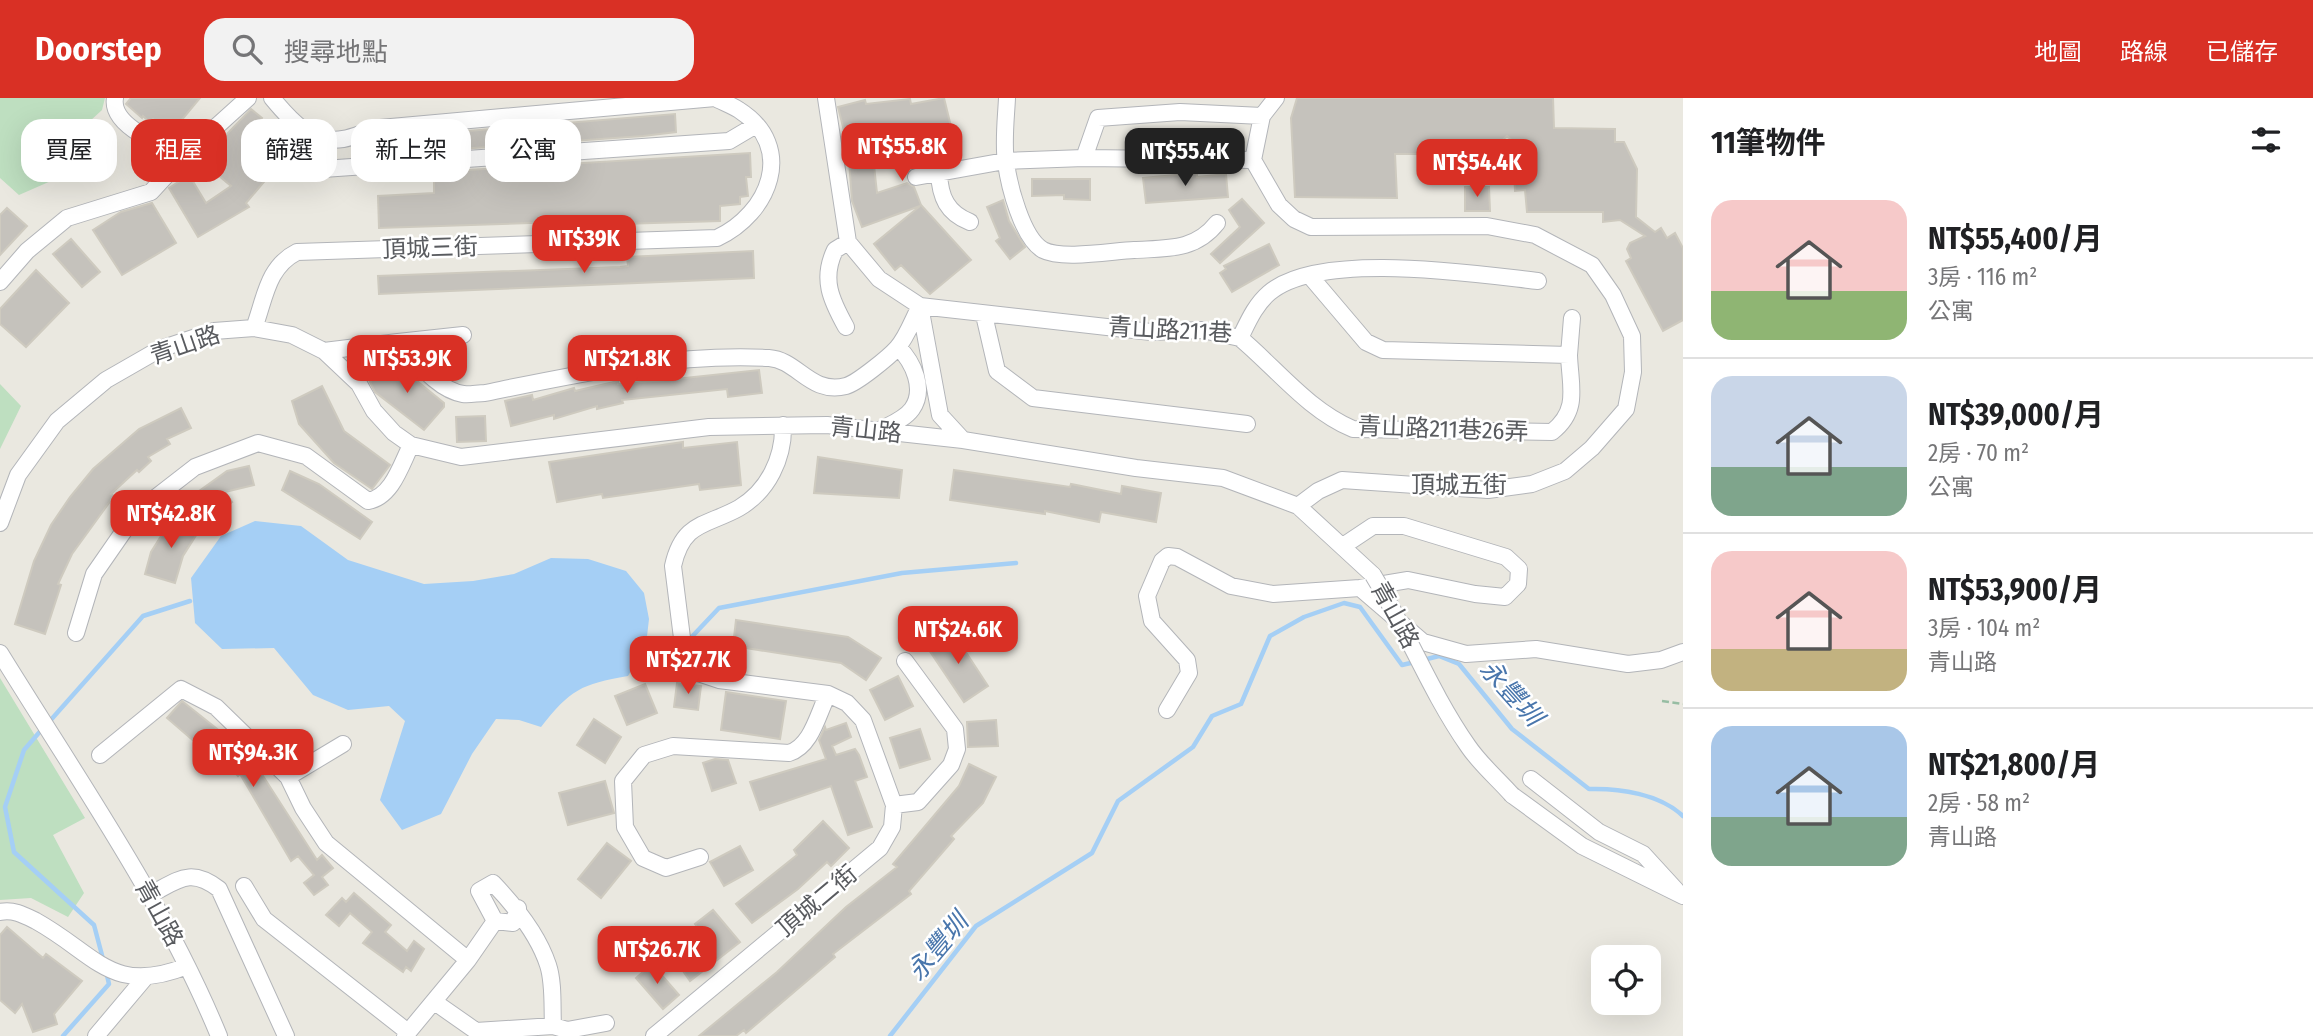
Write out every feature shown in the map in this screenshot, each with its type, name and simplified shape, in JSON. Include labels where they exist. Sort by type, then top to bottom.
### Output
[{"type":"street","points":[[115,98],[114,106],[121,122],[131,128]]},
{"type":"street","points":[[225,119],[248,98]]},
{"type":"street","points":[[272,98],[299,128],[322,139],[345,139],[362,131],[380,128],[715,98],[740,110],[756,125],[729,141],[337,168]]},
{"type":"street","points":[[825,98],[848,242],[879,279],[920,306],[940,415],[963,440]]},
{"type":"street","points":[[1007,98],[1005,161],[1015,202],[1028,233],[1043,250],[1064,254],[1186,247],[1208,234],[1217,223]]},
{"type":"street","points":[[916,177],[1005,161],[1084,158],[1253,160],[1262,116],[1276,98]]},
{"type":"street","points":[[1084,158],[1098,118],[1180,112],[1262,116]]},
{"type":"street","name":"頂城三街","points":[[254,328],[267,293],[267,283],[284,258],[297,252],[716,238],[748,218],[767,191],[771,175],[767,142],[756,125]]},
{"type":"street","name":"頂城五街","points":[[1253,160],[1279,205],[1294,219],[1311,227],[1486,226],[1535,235],[1592,265],[1613,295],[1632,336],[1633,372],[1626,409],[1592,448],[1565,471],[1532,484],[1488,490],[1342,480],[1318,491],[1298,506]]},
{"type":"street","points":[[939,173],[940,195],[960,218],[970,222]]},
{"type":"street","points":[[0,282],[27,251],[67,218],[151,192],[160,182]]},
{"type":"street","points":[[846,327],[832,304],[826,280],[835,250],[848,242]]},
{"type":"street","name":"青山路211巷","points":[[920,306],[1151,332],[1202,330],[1240,338],[1255,308],[1270,292],[1310,276],[1347,269],[1440,270],[1538,281]]},
{"type":"street","points":[[1310,276],[1366,342],[1383,350],[1569,355]]},
{"type":"street","points":[[398,342],[450,390],[464,394],[485,393],[617,367],[698,360],[772,358],[787,363],[816,383],[832,387],[849,386],[898,347],[920,306]]},
{"type":"street","points":[[984,315],[997,371],[1032,398],[1247,425]]},
{"type":"street","name":"青山路211巷26弄","points":[[1240,338],[1313,405],[1331,419],[1353,429],[1552,432],[1566,421],[1572,402],[1569,355],[1572,318]]},
{"type":"street","name":"青山路","points":[[0,523],[18,475],[57,421],[106,380],[160,349],[214,331],[254,328],[292,335],[324,351],[359,384],[374,411],[387,426],[411,445],[461,457],[709,427],[783,425],[963,440],[1136,468],[1223,478],[1298,506],[1373,575],[1411,640],[1441,705],[1470,749],[1512,795],[1582,846],[1682,895]]},
{"type":"street","points":[[324,351],[463,335]]},
{"type":"street","points":[[878,431],[898,421],[913,408],[917,386],[912,361],[898,347]]},
{"type":"street","points":[[783,425],[783,441],[768,483],[737,509],[701,522],[676,552],[673,566],[684,654],[698,673],[719,680],[828,694],[847,703],[863,720],[894,805],[918,802],[951,765],[957,749],[955,729],[905,661]]},
{"type":"street","points":[[76,633],[94,574],[137,512],[195,467],[258,443],[306,456],[368,501],[379,499],[386,492],[411,445]]},
{"type":"street","points":[[1167,710],[1189,673],[1187,660],[1152,621],[1147,596],[1162,561],[1168,556],[1177,557],[1231,586],[1273,594],[1360,588],[1408,580],[1475,594],[1506,597],[1518,584],[1519,569],[1506,557],[1404,526],[1373,526],[1343,546]]},
{"type":"street","points":[[1360,588],[1423,642],[1466,654],[1536,649],[1628,664],[1661,660],[1683,652]]},
{"type":"street","name":"青山路","points":[[0,653],[149,895],[201,990],[219,1036]]},
{"type":"street","points":[[100,755],[181,689],[216,707],[288,777],[303,808],[326,843],[468,960]]},
{"type":"street","points":[[700,857],[666,868],[643,858],[625,827],[623,781],[644,755],[673,746],[789,753],[798,751],[808,739],[828,694]]},
{"type":"street","points":[[288,777],[343,744]]},
{"type":"street","points":[[1531,779],[1599,832],[1643,854],[1682,895]]},
{"type":"street","name":"頂城二街","points":[[654,1036],[880,848],[892,827],[894,805]]},
{"type":"street","points":[[149,895],[192,875],[204,877],[219,889],[286,1036]]},
{"type":"street","points":[[495,920],[479,891],[493,883],[518,908],[548,966],[553,1026]]},
{"type":"street","points":[[244,886],[264,919],[407,1034],[436,1003],[495,920]]},
{"type":"street","points":[[495,920],[513,923],[518,908]]},
{"type":"street","points":[[0,912],[8,910],[24,914],[124,977],[144,979],[187,965]]},
{"type":"street","points":[[96,1036],[144,979]]},
{"type":"street","points":[[436,1003],[476,1031],[553,1026],[567,1030],[606,1023]]},
{"type":"path","points":[[1662,701],[1683,704]]},
{"type":"green space","points":[[0,98],[105,98],[102,110],[92,119],[21,119],[21,182],[49,182],[19,195],[0,178]]},
{"type":"green space","points":[[0,384],[21,406],[0,449]]},
{"type":"green space","points":[[0,678],[85,818],[53,835],[84,893],[68,917],[31,898],[0,900]]},
{"type":"water","points":[[255,521],[301,526],[348,560],[424,584],[473,581],[514,574],[551,558],[588,559],[626,571],[644,593],[649,619],[646,645],[628,676],[599,682],[578,691],[560,705],[541,727],[519,720],[496,719],[472,754],[441,814],[402,830],[380,800],[405,721],[389,706],[348,710],[313,695],[274,648],[222,649],[195,623],[191,578],[221,536]]},
{"type":"building","points":[[131,98],[200,98],[182,119],[142,118],[126,104]]},
{"type":"building","points":[[944,98],[957,151],[930,156],[929,152],[873,156],[877,193],[907,183],[914,187],[921,205],[971,260],[930,294],[901,265],[895,270],[874,244],[920,206],[862,227],[852,201],[848,147],[838,107],[865,100],[866,104],[910,99],[911,104]]},
{"type":"building","points":[[1297,98],[1553,98],[1554,128],[1615,129],[1615,142],[1624,142],[1637,169],[1636,217],[1655,232],[1661,228],[1667,238],[1675,233],[1683,248],[1683,320],[1663,331],[1626,261],[1631,258],[1627,249],[1630,243],[1645,236],[1620,220],[1603,222],[1603,212],[1527,212],[1525,190],[1515,191],[1514,168],[1522,167],[1522,149],[1507,136],[1497,145],[1485,145],[1485,150],[1468,149],[1468,154],[1395,154],[1397,198],[1295,197],[1291,118]]},
{"type":"building","points":[[251,109],[262,118],[261,119],[241,119]]},
{"type":"building","points":[[675,114],[676,132],[581,140],[581,122]]},
{"type":"building","points":[[241,119],[241,182],[264,182],[246,203],[249,207],[198,237],[169,188],[178,182],[193,182],[206,203],[231,186],[226,182],[227,134]]},
{"type":"building","points":[[485,130],[485,147],[471,148],[471,131]]},
{"type":"building","points":[[750,153],[751,177],[746,177],[748,196],[740,197],[740,204],[720,206],[720,221],[621,224],[621,220],[379,228],[378,196],[434,193],[434,182],[471,182],[471,170],[485,169],[485,182],[581,182],[581,163]]},
{"type":"building","points":[[1197,173],[1197,177],[1226,174],[1228,197],[1146,203],[1143,178]]},
{"type":"building","points":[[1032,179],[1090,179],[1090,200],[1064,199],[1064,195],[1032,196]]},
{"type":"building","points":[[1465,187],[1489,187],[1490,211],[1465,211]]},
{"type":"building","points":[[1242,199],[1264,223],[1220,263],[1211,254],[1240,227],[1229,210]]},
{"type":"building","points":[[1003,200],[1009,221],[1025,247],[1010,259],[996,241],[1000,238],[987,207]]},
{"type":"building","points":[[152,203],[176,243],[122,275],[93,230],[121,212]]},
{"type":"building","points":[[7,208],[27,226],[0,255],[0,215]]},
{"type":"building","points":[[71,239],[100,272],[82,287],[53,254]]},
{"type":"building","points":[[1269,244],[1279,265],[1232,292],[1220,273],[1226,269],[1224,266]]},
{"type":"building","points":[[753,251],[754,278],[379,294],[378,276],[620,267],[628,266],[627,257]]},
{"type":"building","points":[[36,270],[69,303],[26,347],[0,324],[0,309]]},
{"type":"building","points":[[390,359],[444,403],[444,407],[424,430],[375,392],[370,382]]},
{"type":"building","points":[[759,370],[762,393],[728,397],[727,389],[622,400],[623,403],[597,409],[597,406],[554,419],[554,415],[511,426],[505,401],[532,395],[533,400],[574,388],[575,391],[618,381],[618,384]]},
{"type":"building","points":[[322,386],[344,431],[390,465],[372,489],[334,463],[299,424],[292,401]]},
{"type":"building","points":[[181,408],[191,428],[167,439],[170,444],[148,457],[151,461],[111,494],[114,496],[72,554],[58,584],[61,585],[45,634],[15,624],[34,561],[51,525],[70,497],[93,469],[139,429]]},
{"type":"building","points":[[485,416],[486,441],[457,442],[456,417]]},
{"type":"building","points":[[683,442],[683,448],[737,442],[741,485],[700,490],[699,484],[603,498],[602,494],[557,502],[549,462]]},
{"type":"building","points":[[818,457],[902,470],[899,498],[814,493]]},
{"type":"building","points":[[249,466],[254,485],[225,492],[232,502],[204,522],[188,499],[227,471]]},
{"type":"building","points":[[954,470],[1070,487],[1071,484],[1121,494],[1122,486],[1161,493],[1156,522],[1101,512],[1099,522],[1045,511],[1045,514],[950,500]]},
{"type":"building","points":[[290,471],[319,484],[372,522],[360,539],[282,490]]},
{"type":"building","points":[[175,514],[200,529],[183,556],[175,583],[145,574],[151,552]]},
{"type":"building","points":[[736,620],[848,637],[881,658],[866,680],[841,663],[733,646]]},
{"type":"building","points":[[952,631],[988,686],[964,702],[927,647]]},
{"type":"building","points":[[898,676],[913,706],[885,720],[870,690]]},
{"type":"building","points":[[677,683],[701,686],[698,710],[674,707]]},
{"type":"building","points":[[645,684],[657,713],[627,725],[615,696]]},
{"type":"building","points":[[726,692],[786,701],[780,739],[721,730]]},
{"type":"building","points":[[182,701],[241,748],[256,765],[317,860],[322,855],[333,868],[322,877],[328,885],[314,895],[304,883],[314,875],[298,856],[291,861],[240,774],[238,776],[222,758],[218,762],[167,718]]},
{"type":"building","points":[[594,719],[621,737],[605,763],[577,745]]},
{"type":"building","points":[[996,720],[998,746],[968,747],[967,722]]},
{"type":"building","points":[[846,723],[851,737],[832,746],[836,755],[855,749],[859,755],[867,777],[855,781],[872,827],[848,835],[831,786],[760,810],[750,782],[826,759],[819,740],[825,727],[826,730]]},
{"type":"building","points":[[920,729],[930,759],[900,768],[890,738]]},
{"type":"building","points":[[715,759],[728,760],[736,783],[712,791],[703,763]]},
{"type":"building","points":[[969,764],[996,777],[983,803],[951,836],[954,839],[909,891],[911,894],[833,954],[835,957],[746,1033],[744,1030],[736,1036],[699,1036],[777,972],[846,907],[897,867],[893,864],[959,786]]},
{"type":"building","points":[[605,781],[614,813],[568,825],[559,793]]},
{"type":"building","points":[[823,821],[849,848],[831,866],[827,862],[798,889],[752,923],[736,904],[797,855],[794,850]]},
{"type":"building","points":[[607,843],[631,861],[601,898],[578,879]]},
{"type":"building","points":[[740,846],[753,870],[724,886],[710,862]]},
{"type":"building","points":[[354,893],[391,925],[385,932],[407,951],[414,941],[424,949],[411,971],[406,967],[403,972],[363,943],[372,932],[350,913],[339,926],[326,915],[342,898],[346,902]]},
{"type":"building","points":[[713,910],[740,942],[690,981],[667,948],[697,927],[695,924]]},
{"type":"building","points":[[7,927],[43,958],[46,954],[82,981],[54,1014],[57,1024],[33,1032],[22,1004],[15,1013],[0,1000],[0,935]]},
{"type":"building","points":[[652,964],[679,995],[663,1009],[636,978]]},
{"type":"waterway","points":[[686,643],[719,608],[902,573],[1016,563]]},
{"type":"waterway","points":[[49,722],[143,616],[190,601]]},
{"type":"waterway","name":"永豐圳","points":[[890,1036],[976,926],[1092,853],[1118,801],[1193,747],[1212,716],[1241,704],[1270,636],[1304,617],[1344,603],[1360,607],[1402,665],[1415,662]]},
{"type":"waterway","points":[[646,645],[668,663],[678,652]]},
{"type":"waterway","name":"永豐圳","points":[[1423,660],[1439,656],[1459,664],[1512,729],[1589,789],[1639,794],[1663,802],[1683,816]]},
{"type":"waterway","points":[[43,728],[24,750],[5,807],[14,852],[94,925],[103,959]]},
{"type":"waterway","points":[[63,1036],[109,984],[106,971]]}]
